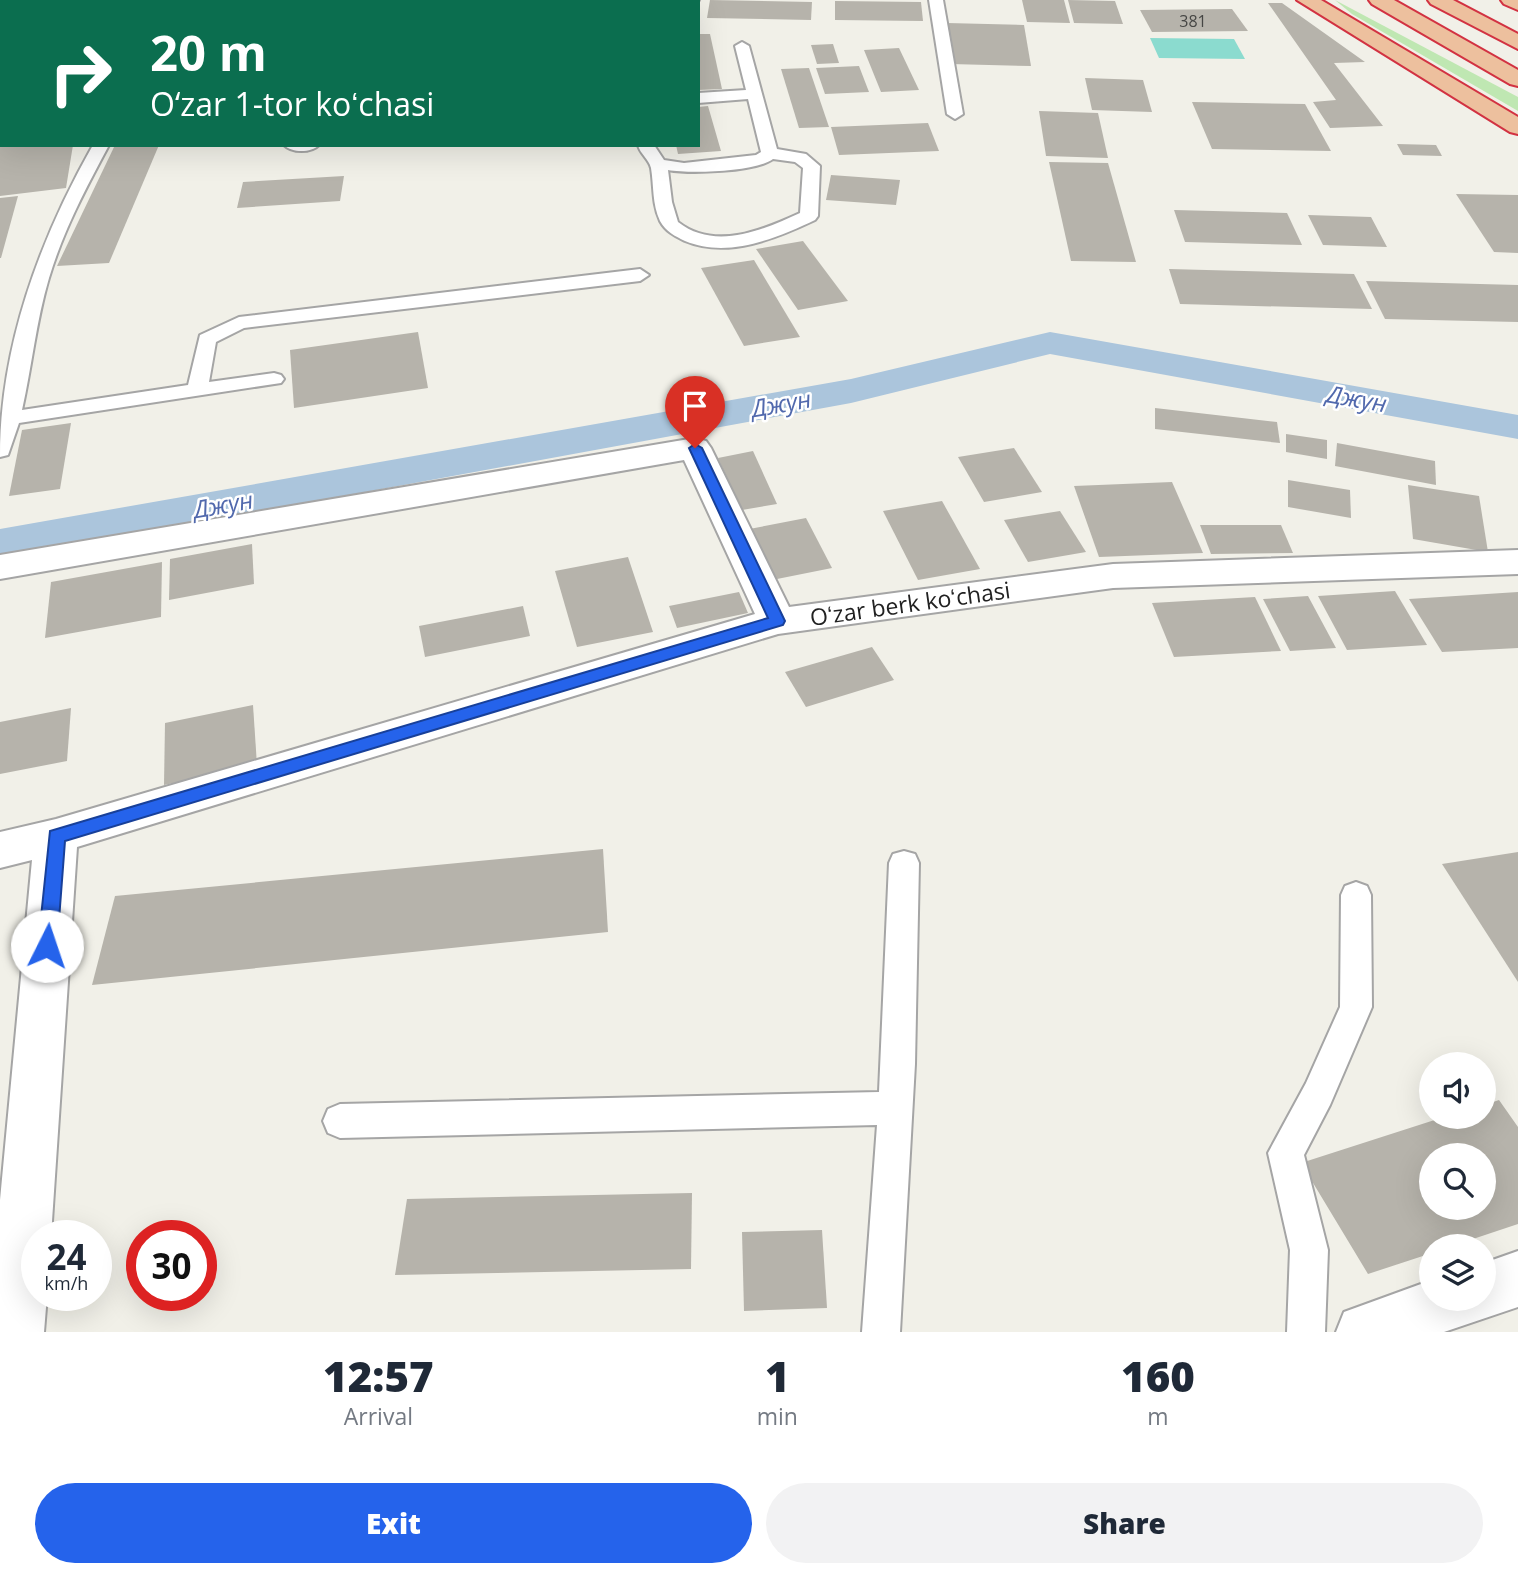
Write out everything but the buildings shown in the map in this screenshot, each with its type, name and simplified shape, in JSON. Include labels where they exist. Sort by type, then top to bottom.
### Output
[{"type":"highway","points":[[1307,0],[1518,127]]},
{"type":"highway","points":[[1379,0],[1518,79]]},
{"type":"highway","points":[[1438,0],[1518,43]]},
{"type":"highway","points":[[1511,0],[1518,4]]},
{"type":"street","name":"Oʻzar berk koʻchasi","points":[[0,566],[695,448],[777,621],[1113,576],[1518,562]]},
{"type":"street","points":[[0,850],[56,836],[777,621]]},
{"type":"street","points":[[16,1332],[56,836]]},
{"type":"street","points":[[1496,1287],[1518,1279]]},
{"type":"street","points":[[1364,1332],[1424,1311]]},
{"type":"lane","points":[[936,0],[955,114]]},
{"type":"lane","points":[[742,46],[770,153]]},
{"type":"lane","points":[[700,98],[754,94]]},
{"type":"lane","points":[[0,450],[11,418],[8,389],[34,295],[67,207],[100,147]]},
{"type":"lane","points":[[646,147],[659,164],[663,203],[671,226],[696,241],[727,241],[774,232],[809,216],[812,166],[800,158],[770,153],[761,160],[684,168],[659,164]]},
{"type":"lane","points":[[197,391],[208,339],[239,323],[640,275]]},
{"type":"lane","points":[[11,418],[274,379]]},
{"type":"lane","points":[[881,1332],[895,1108],[904,863]]},
{"type":"lane","points":[[1306,1332],[1309,1250],[1286,1153],[1318,1094],[1356,1007],[1356,895]]},
{"type":"lane","points":[[340,1121],[895,1108]]},
{"type":"green space","points":[[1335,0],[1518,97],[1518,111],[1352,14]]},
{"type":"shaded area","points":[[1150,38],[1234,39],[1245,59],[1159,58]]},
{"type":"waterway","name":"Джун","points":[[0,544],[851,391],[1050,343],[1518,427]]},
{"type":"route","points":[[47,946],[56,836],[777,621],[695,448]]}]
